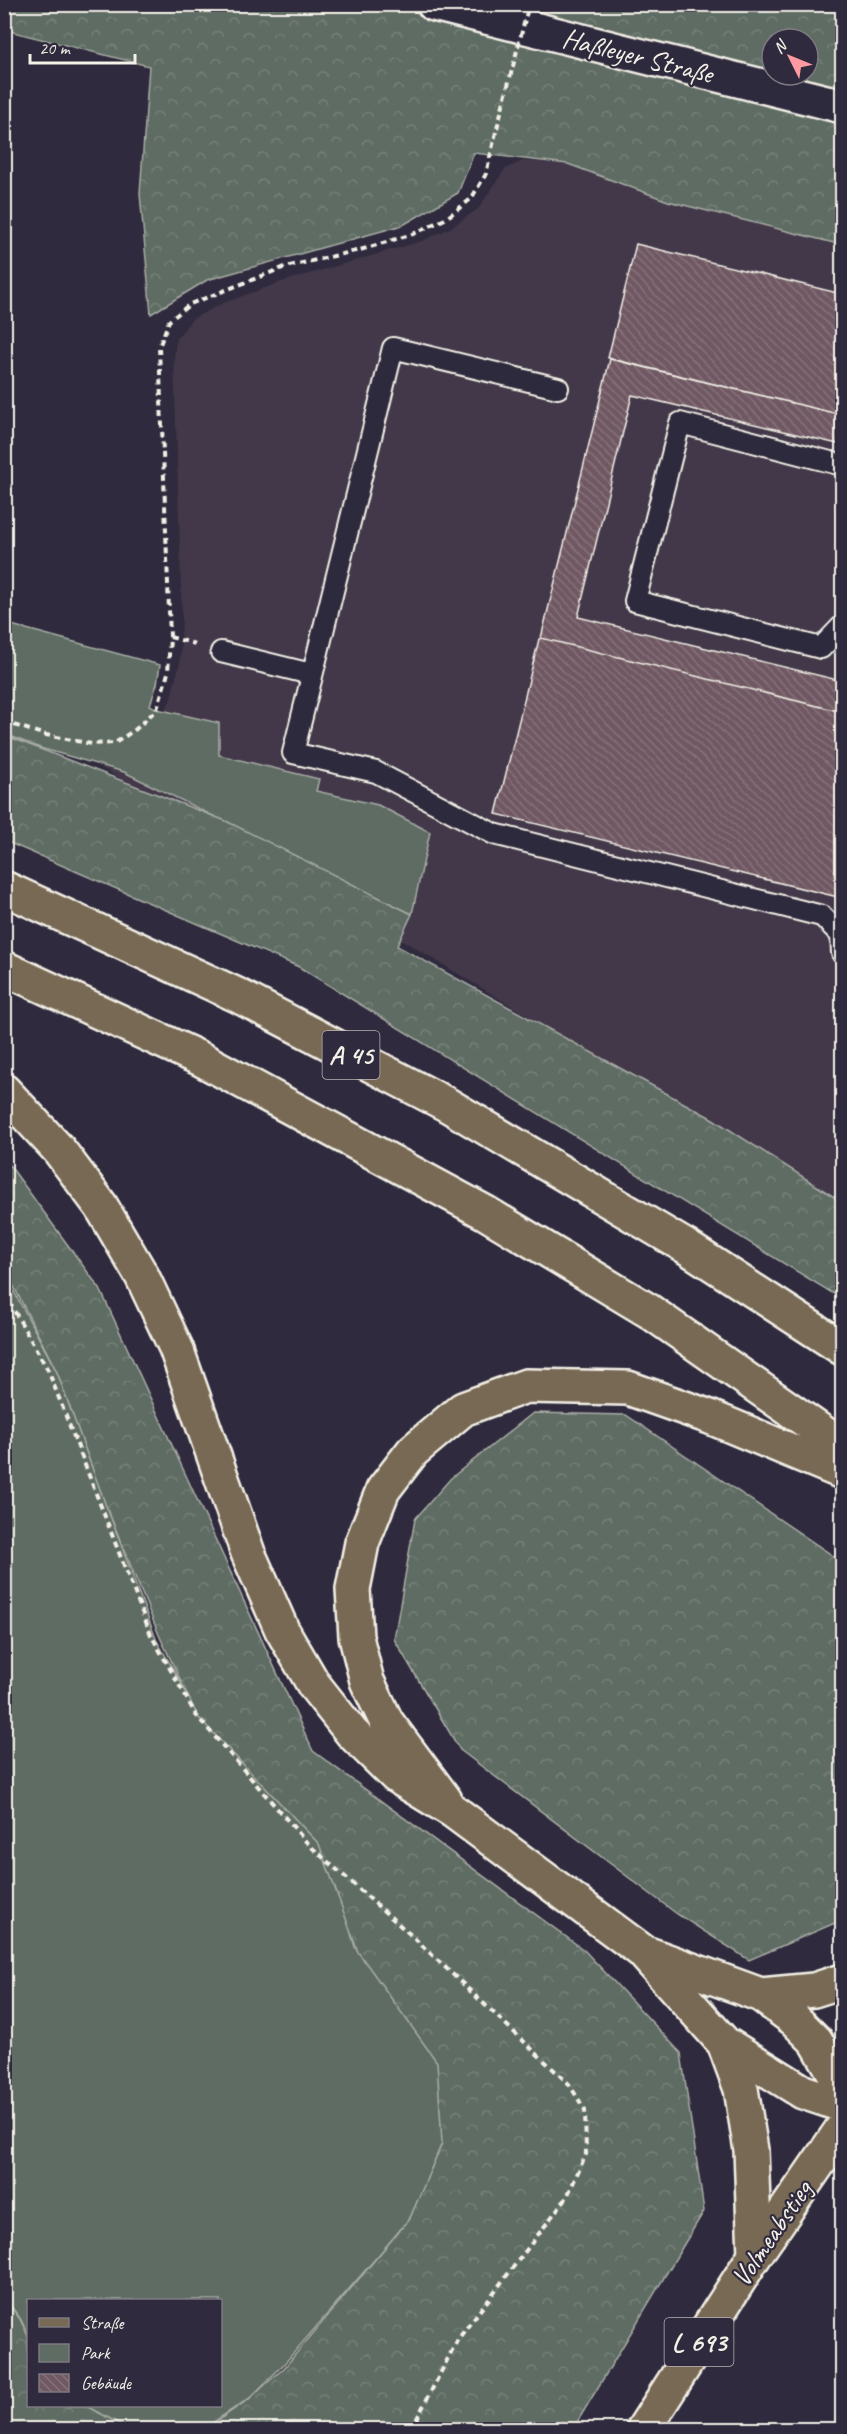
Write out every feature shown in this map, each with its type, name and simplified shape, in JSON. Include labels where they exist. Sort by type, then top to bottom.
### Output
[{"type":"main road","name":"Haßleyer Straße","points":[[434,4],[843,106]]},
{"type":"main road","name":"A 45","points":[[4,888],[237,995],[446,1104],[686,1246],[843,1348]]},
{"type":"main road","name":"A 45","points":[[4,968],[201,1059],[486,1213],[649,1311],[843,1446]]},
{"type":"main road","points":[[4,1091],[59,1150],[101,1206],[142,1276],[176,1348],[248,1553],[282,1630],[314,1685],[352,1733],[396,1776],[453,1811],[642,1951],[723,2043],[803,2092],[843,2105]]},
{"type":"main road","points":[[453,1811],[386,1720],[368,1681],[356,1637],[353,1589],[362,1543],[383,1490],[413,1451],[463,1409],[526,1386],[628,1388],[710,1417],[843,1472]]},
{"type":"main road","points":[[642,1951],[761,1995],[795,2020],[816,2041],[843,2086]]},
{"type":"main road","points":[[761,1995],[814,1989],[843,1981]]},
{"type":"main road","points":[[723,2043],[741,2089],[751,2150],[755,2255]]},
{"type":"main road","name":"Volmeabstieg","points":[[644,2430],[755,2255],[843,2128]]},
{"type":"lane","points":[[558,388],[393,348],[293,753],[376,772],[494,834],[822,916],[841,935],[843,953]]},
{"type":"lane","points":[[843,465],[680,423],[635,601],[821,648],[843,626]]},
{"type":"lane","points":[[221,652],[311,674]]},
{"type":"path","points":[[4,722],[46,735],[104,744],[115,742],[136,729],[157,709],[168,673],[170,637],[159,347],[169,321],[190,304],[285,267],[413,234],[445,219],[471,199],[486,174],[529,4]]},
{"type":"path","points":[[4,1293],[48,1370],[151,1635],[196,1715],[309,1845],[412,1936],[569,2084],[585,2110],[586,2154],[567,2197],[458,2339],[411,2430]]},
{"type":"shaded area","points":[[523,161],[568,164],[668,201],[842,245],[842,1206],[407,943],[100,767],[130,748],[154,728],[170,701],[180,662],[182,618],[174,359],[176,339],[192,319],[221,304],[281,282],[422,241],[450,228],[478,209],[505,169]]},
{"type":"green space","points":[[5,4],[842,5],[842,245],[668,201],[568,164],[474,153],[458,193],[403,225],[207,280],[151,314],[140,194],[149,66],[5,30]]},
{"type":"green space","points":[[4,623],[160,665],[150,705],[157,709],[219,723],[219,755],[319,779],[316,791],[378,805],[430,832],[412,914],[124,772],[40,748],[5,734]]},
{"type":"green space","points":[[4,735],[226,821],[412,914],[397,946],[713,1119],[842,1202],[842,1299],[299,967],[5,841]]},
{"type":"green space","points":[[5,1159],[100,1289],[313,1751],[584,1950],[681,2053],[704,2211],[573,2429],[206,2429],[249,2399],[284,2368],[410,2218],[442,2143],[437,2062],[358,1952],[319,1844],[198,1717],[159,1635],[105,1503],[57,1372],[5,1269]]},
{"type":"green space","points":[[4,1273],[57,1372],[156,1639],[204,1723],[325,1846],[355,1947],[438,2061],[445,2146],[409,2220],[284,2364],[250,2398],[203,2429],[125,2428],[86,2407],[222,2407],[222,2299],[27,2299],[27,2333],[5,2298]]},
{"type":"green space","points":[[533,1413],[626,1415],[842,1562],[842,1920],[749,1960],[677,1914],[460,1750],[394,1639],[415,1519],[451,1478]]},
{"type":"green space","points":[[5,2299],[20,2319],[27,2334],[27,2407],[88,2407],[126,2427],[141,2429],[5,2429]]},
{"type":"building","points":[[636,244],[842,294],[842,415],[608,358]]},
{"type":"building","points":[[610,359],[842,415],[842,445],[632,395],[578,617],[842,681],[842,712],[541,638]]},
{"type":"building","points":[[541,638],[842,712],[842,898],[496,814]]}]
